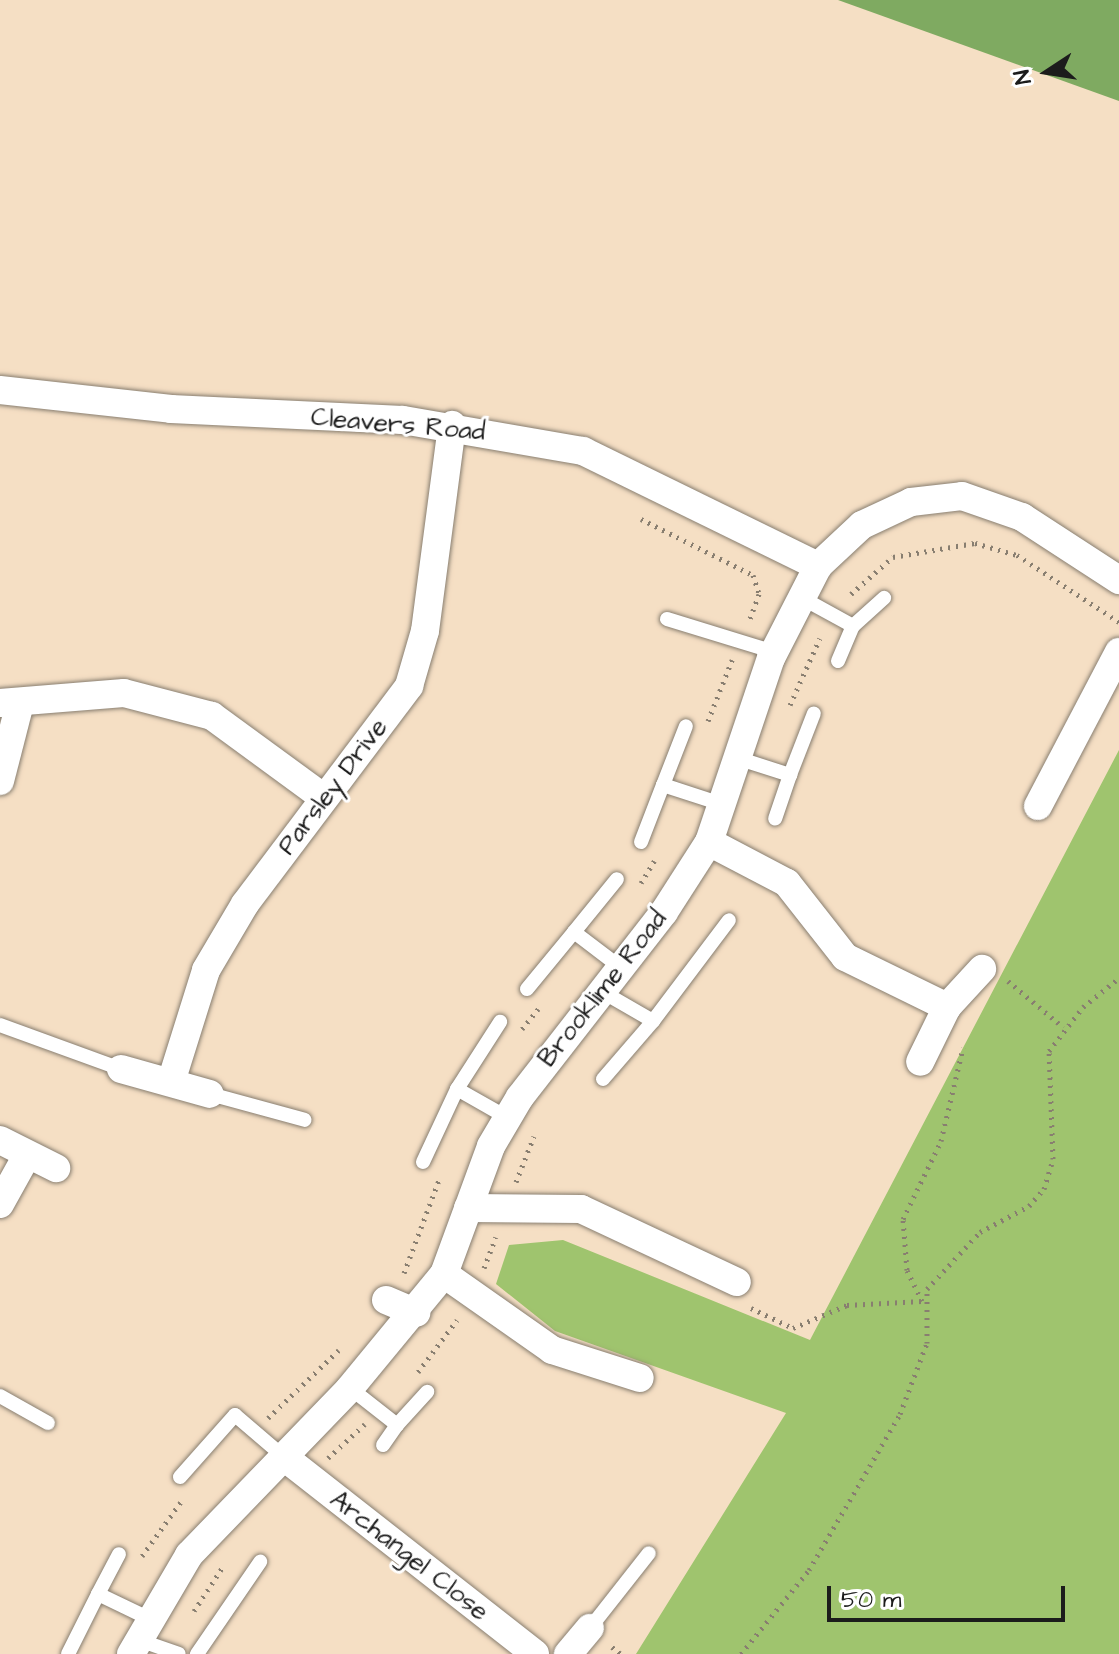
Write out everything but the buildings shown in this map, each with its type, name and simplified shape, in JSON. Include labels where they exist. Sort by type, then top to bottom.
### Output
[{"type":"street","name":"Cleavers Road","points":[[0,390],[171,409],[452,425],[583,451],[818,566]]},
{"type":"street","name":"Parsley Drive","points":[[171,1082],[206,970],[245,904],[409,686],[425,631],[452,425]]},
{"type":"street","name":"Brooklime Road","points":[[140,1638],[189,1555],[350,1388],[416,1313],[444,1274],[468,1208],[508,1118],[709,842],[774,652],[818,566],[862,525],[911,502],[962,496],[1022,517],[1119,580]]},
{"type":"street","points":[[1038,806],[1119,652]]},
{"type":"street","points":[[0,781],[10,705],[124,693],[212,716],[324,798]]},
{"type":"street","points":[[709,842],[787,883],[845,957],[947,1007]]},
{"type":"street","points":[[920,1062],[947,1007],[991,980]]},
{"type":"street","points":[[121,1069],[210,1094]]},
{"type":"street","points":[[0,1140],[26,1157],[56,1168]]},
{"type":"street","points":[[0,1204],[26,1157]]},
{"type":"street","points":[[468,1208],[581,1209],[737,1282]]},
{"type":"street","points":[[444,1274],[552,1350],[640,1378]]},
{"type":"street","points":[[386,1300],[416,1313]]},
{"type":"street","name":"Archangel Close","points":[[284,1457],[535,1654]]},
{"type":"street","points":[[568,1654],[590,1628]]},
{"type":"lane","points":[[802,598],[853,626]]},
{"type":"lane","points":[[838,661],[853,626],[884,598]]},
{"type":"lane","points":[[667,619],[774,652]]},
{"type":"lane","points":[[775,819],[814,713]]},
{"type":"lane","points":[[641,842],[686,726]]},
{"type":"lane","points":[[737,758],[790,775]]},
{"type":"lane","points":[[663,785],[721,804]]},
{"type":"lane","points":[[527,989],[617,879]]},
{"type":"lane","points":[[603,1079],[653,1021],[729,920]]},
{"type":"lane","points":[[574,932],[620,967]]},
{"type":"lane","points":[[601,991],[653,1021]]},
{"type":"lane","points":[[423,1162],[457,1089],[500,1022]]},
{"type":"lane","points":[[0,1025],[121,1069]]},
{"type":"lane","points":[[457,1089],[508,1118]]},
{"type":"lane","points":[[210,1094],[305,1120]]},
{"type":"lane","points":[[350,1388],[397,1425]]},
{"type":"lane","points":[[383,1445],[427,1392]]},
{"type":"lane","points":[[0,1396],[48,1423]]},
{"type":"lane","points":[[180,1477],[235,1415],[284,1457]]},
{"type":"lane","points":[[590,1628],[649,1553]]},
{"type":"lane","points":[[68,1654],[119,1554]]},
{"type":"lane","points":[[197,1654],[260,1562]]},
{"type":"lane","points":[[98,1594],[140,1638],[179,1654]]},
{"type":"path","points":[[737,1282],[730,1297],[793,1328],[847,1305],[922,1301],[980,1232],[1029,1206],[1044,1189],[1053,1159],[1046,1064],[1063,1027],[1119,978]]},
{"type":"path","points":[[991,980],[1010,979],[1063,1027]]},
{"type":"path","points":[[741,1654],[809,1570],[900,1414],[927,1343],[922,1301],[907,1270],[903,1219],[941,1141],[967,1037]]},
{"type":"green space","points":[[838,0],[1119,0],[1119,101]]},
{"type":"green space","points":[[1119,750],[1119,1654],[636,1654],[786,1413],[555,1331],[496,1284],[509,1245],[563,1240],[810,1340]]}]
